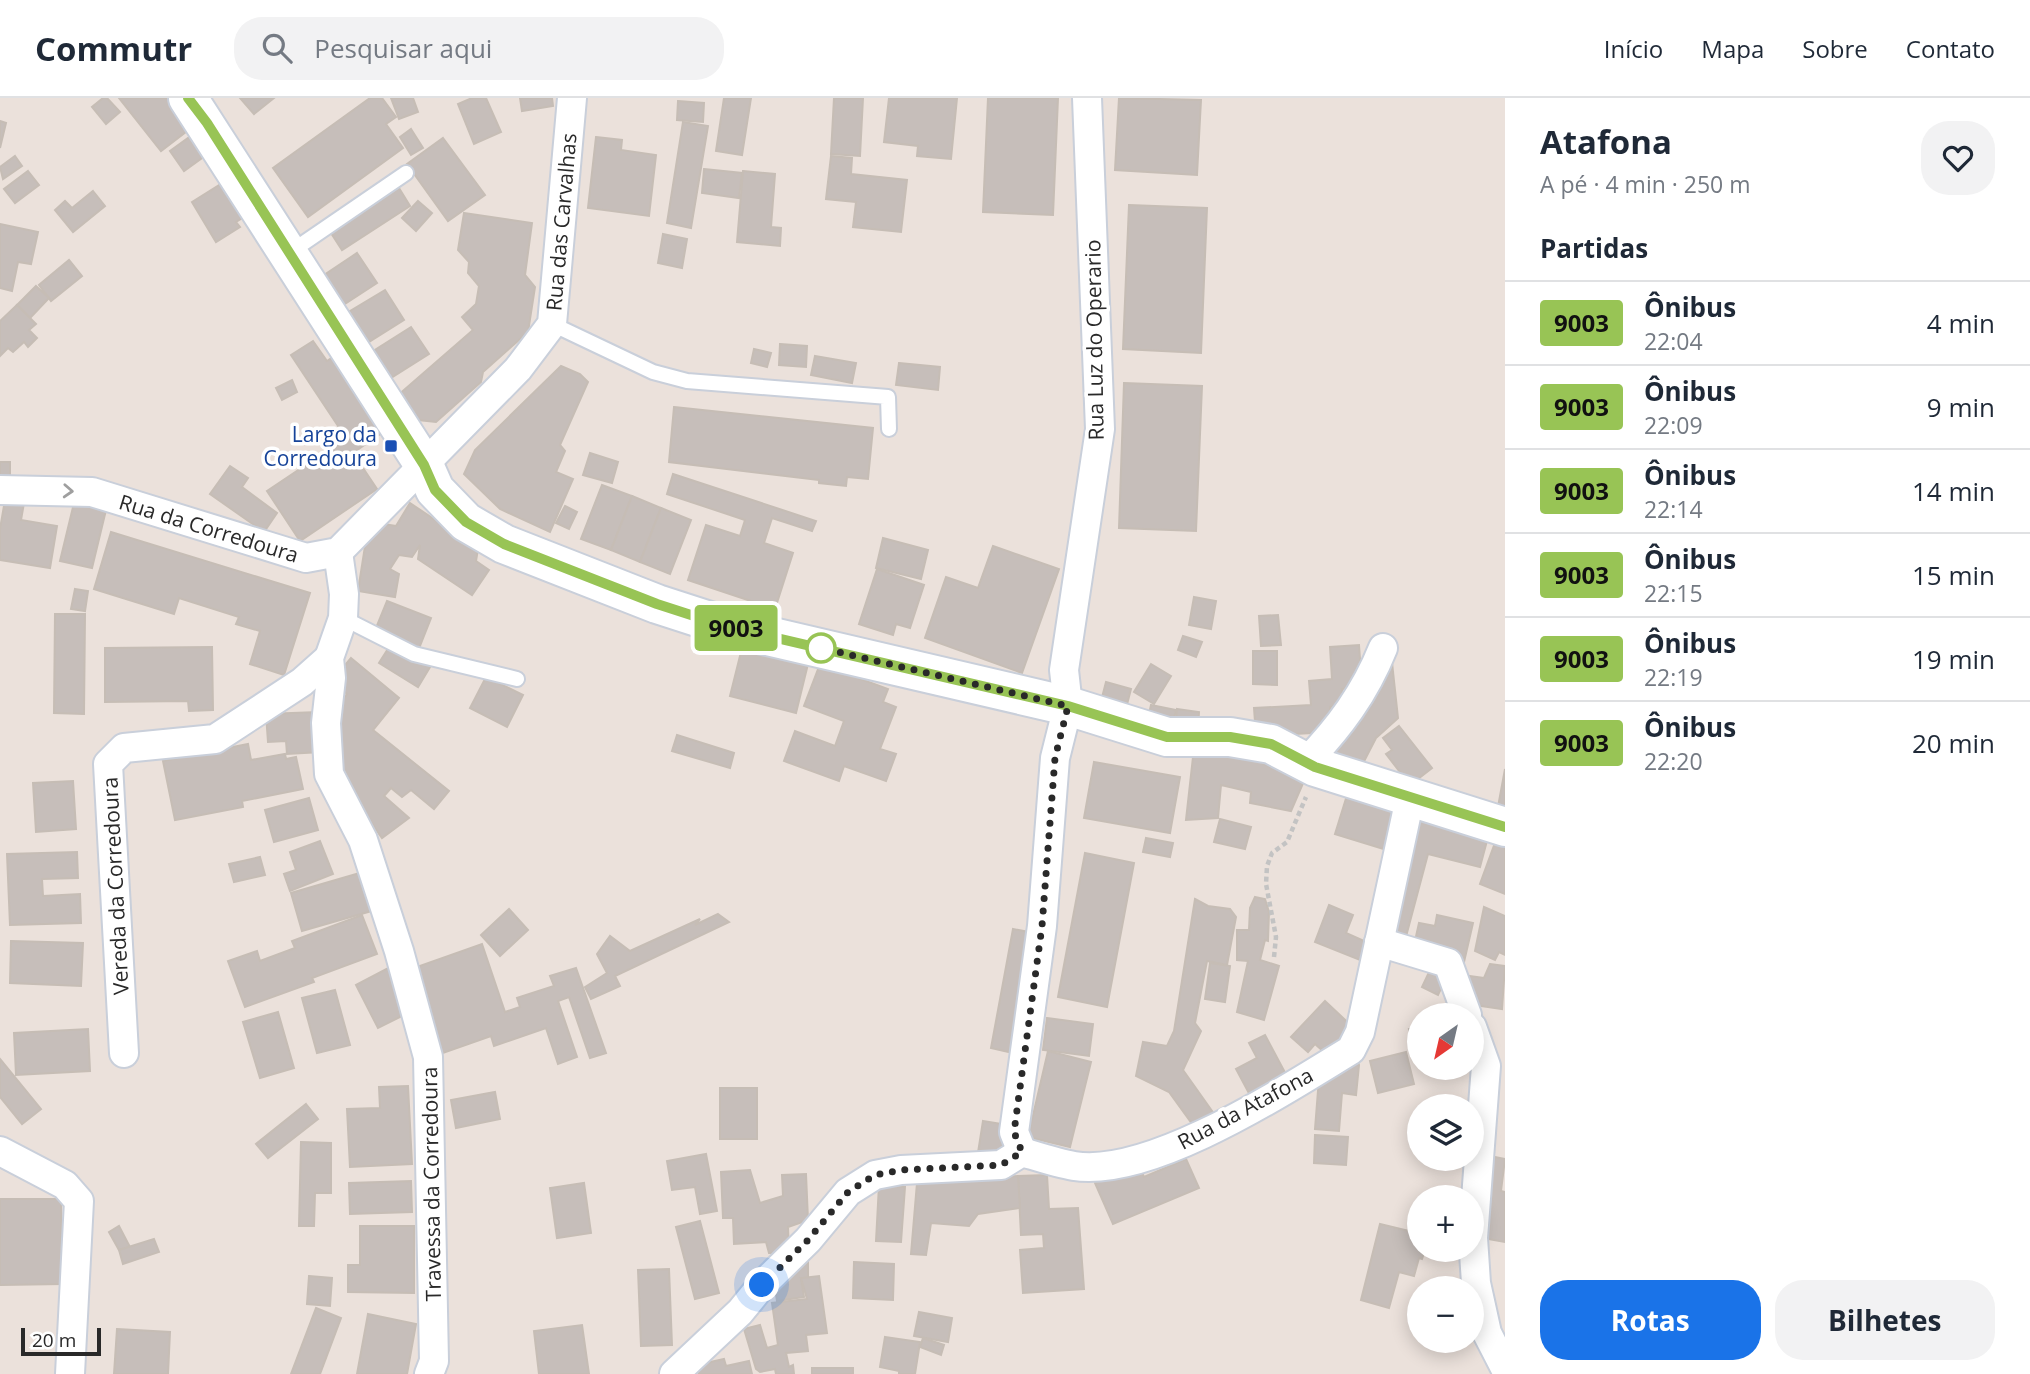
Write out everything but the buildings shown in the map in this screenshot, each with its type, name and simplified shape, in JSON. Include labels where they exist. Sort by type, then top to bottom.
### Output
[{"type":"street","points":[[188,98],[424,465],[435,490],[466,522],[504,544],[657,604],[725,626],[1068,706],[1167,737],[1230,737],[1271,744],[1312,765],[1410,799],[1505,827]]},
{"type":"street","name":"Rua das Carvalhas","points":[[424,465],[518,369],[552,324],[572,98]]},
{"type":"street","name":"Rua Luz do Operario","points":[[1068,706],[1064,670],[1100,429],[1087,98]]},
{"type":"street","points":[[338,552],[424,465]]},
{"type":"street","name":"Rua da Corredoura","points":[[0,490],[92,492],[306,558],[338,552]]},
{"type":"street","name":"Travessa da Corredoura","points":[[338,552],[344,594],[343,618],[329,658],[331,678],[326,723],[329,774],[363,840],[399,951],[428,1057],[434,1362],[429,1374]]},
{"type":"street","points":[[1312,765],[1371,679],[1383,648]]},
{"type":"street","name":"Vereda da Corredoura","points":[[124,1053],[108,764],[124,748],[215,739],[302,682],[329,658]]},
{"type":"street","points":[[674,1374],[740,1312],[762,1285],[808,1240],[848,1192],[875,1175],[901,1170],[1001,1165],[1022,1152],[1014,1132],[1042,926],[1055,758],[1068,706]]},
{"type":"street","name":"Rua da Atafona","points":[[1022,1152],[1075,1166],[1112,1165],[1192,1141],[1350,1050],[1360,1032],[1410,799]]},
{"type":"street","points":[[1379,942],[1448,964],[1463,1003]]},
{"type":"street","points":[[1484,1060],[1486,1066],[1473,1238],[1476,1283],[1487,1333],[1505,1368]]},
{"type":"street","points":[[0,1151],[65,1185],[79,1201],[70,1374]]},
{"type":"lane","points":[[289,253],[406,173]]},
{"type":"lane","points":[[552,324],[653,372],[687,381],[888,397],[889,429]]},
{"type":"lane","points":[[343,618],[414,654],[517,679]]},
{"type":"path","points":[[1274,957],[1276,937],[1266,884],[1267,866],[1272,853],[1287,842],[1312,765]]},
{"type":"bus line","name":"9003","points":[[188,98],[207,123],[424,465],[435,490],[466,522],[504,544],[657,604],[725,626],[1068,706],[1167,737],[1230,737],[1271,744],[1315,767],[1505,827]]},
{"type":"place","name":"Largo da Corredoura","points":[[391,446]]},
{"type":"route","points":[[762,1285],[808,1240],[848,1192],[875,1175],[901,1170],[1001,1165],[1022,1152],[1014,1132],[1042,926],[1055,758],[1068,706],[821,648]]}]
